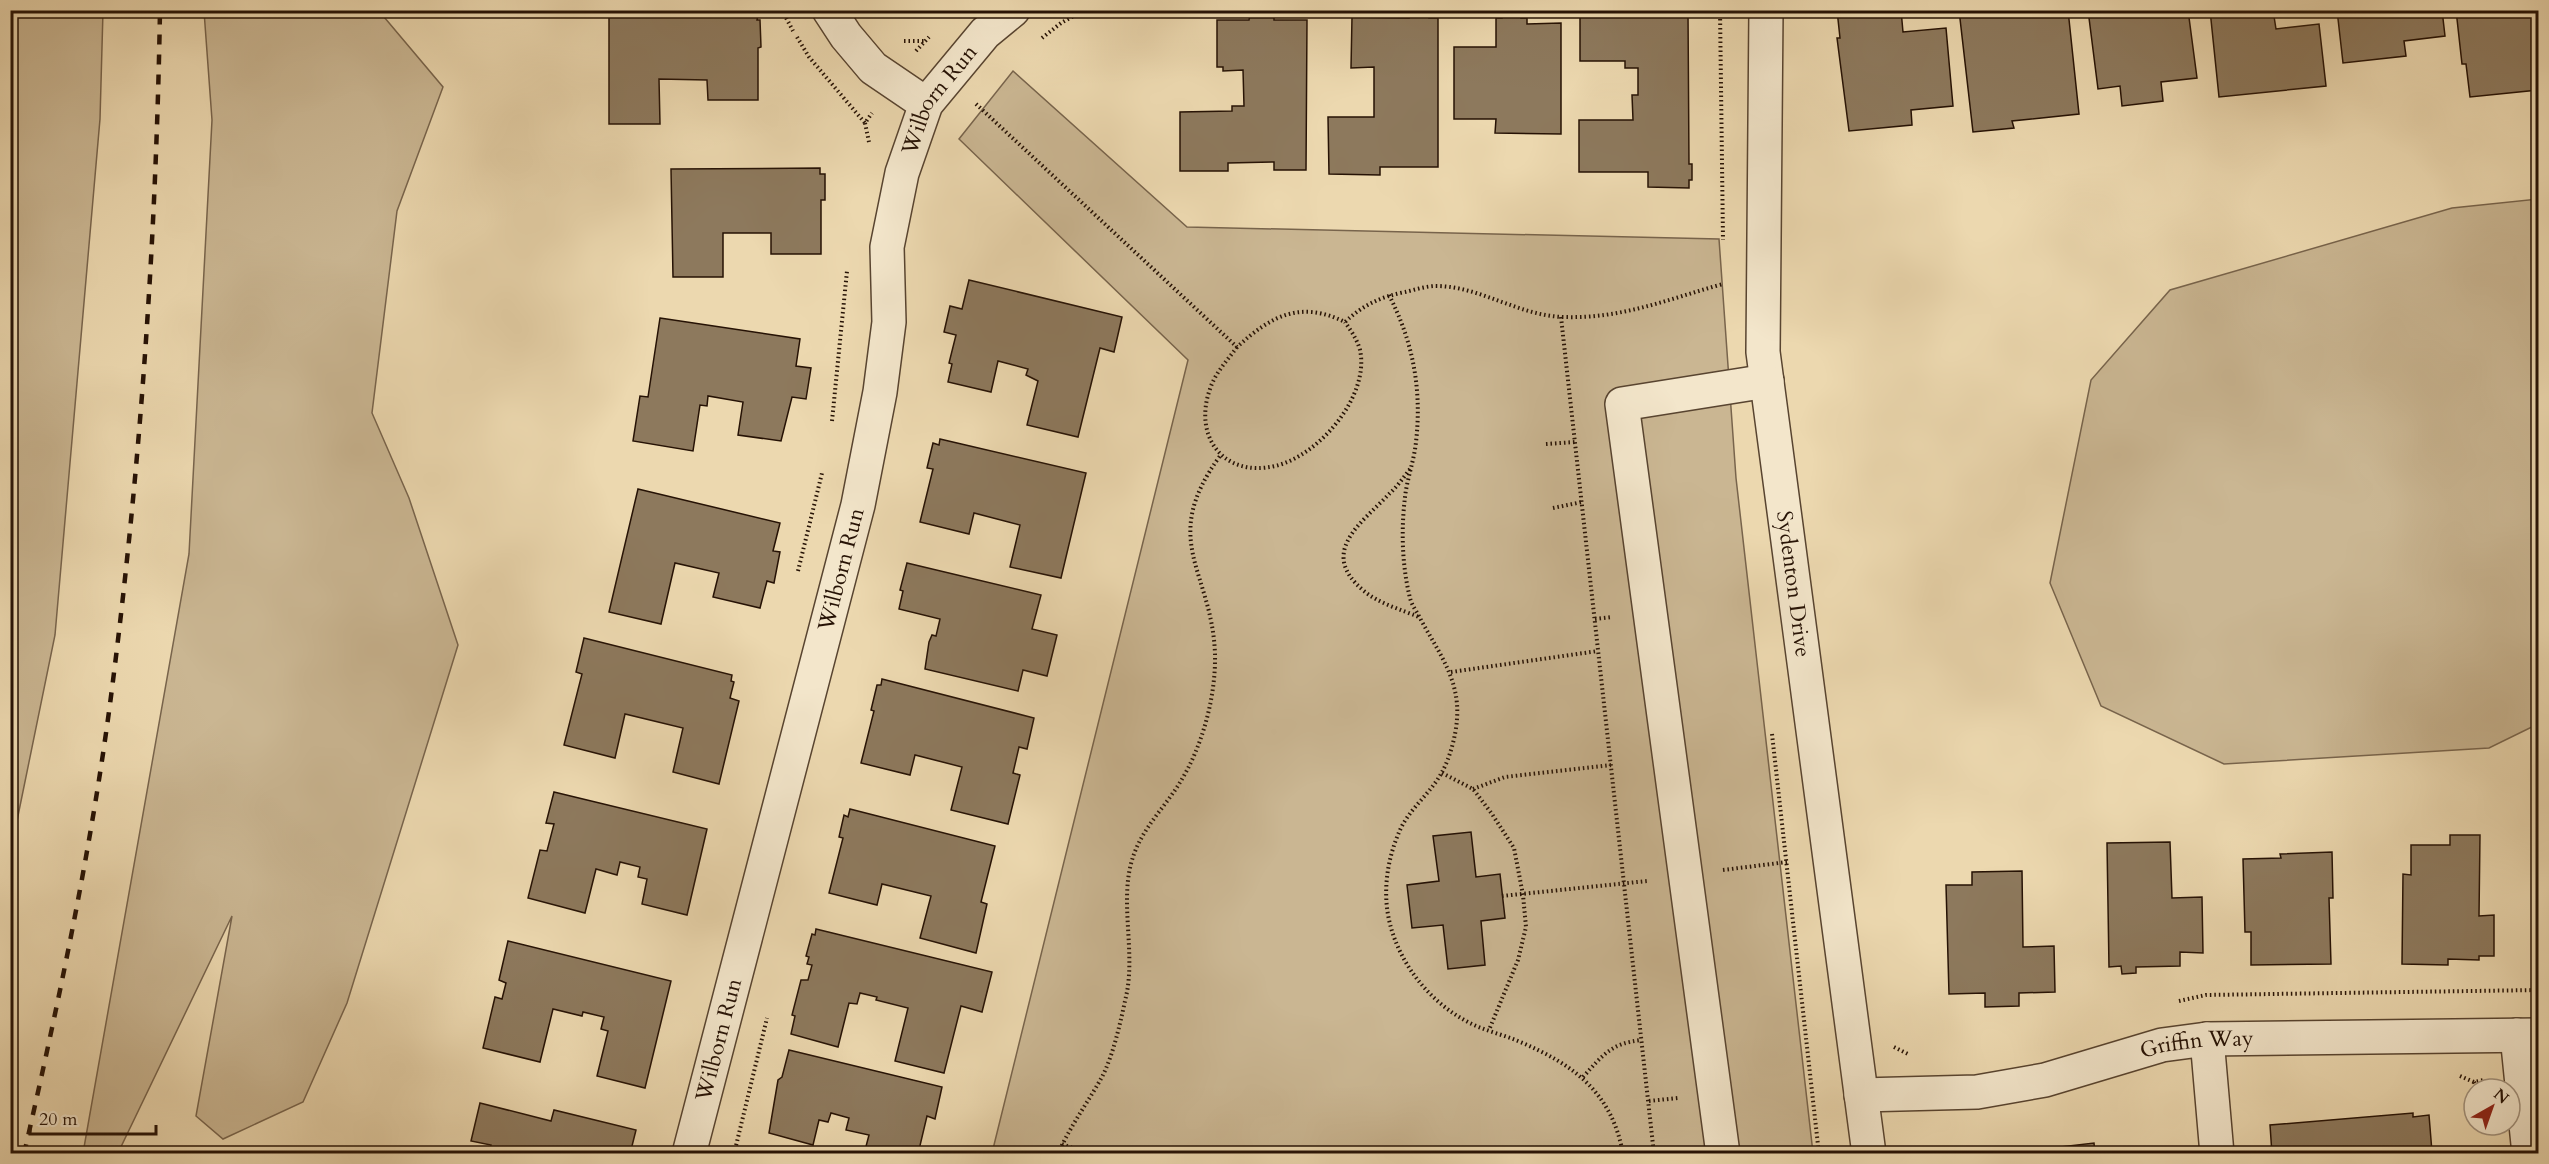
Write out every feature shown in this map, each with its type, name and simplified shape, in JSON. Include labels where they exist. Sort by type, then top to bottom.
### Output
[{"type":"street","points":[[829,10],[846,36],[873,68],[926,104]]},
{"type":"street","name":"Wilborn Run","points":[[689,1154],[858,505],[880,392],[888,322],[887,247],[902,173],[926,104],[985,33],[1014,10]]},
{"type":"street","name":"Sydenton Drive","points":[[1766,10],[1763,352],[1830,858],[1876,1094],[1869,1154]]},
{"type":"street","points":[[1723,1154],[1622,404],[1767,381]]},
{"type":"street","points":[[2528,1035],[2529,1154]]},
{"type":"street","name":"Griffin Way","points":[[1876,1094],[1977,1092],[2045,1080],[2162,1045],[2207,1039],[2528,1035]]},
{"type":"street","points":[[2207,1039],[2217,1154]]},
{"type":"path","points":[[975,103],[1237,347]]},
{"type":"path","points":[[865,123],[870,139],[868,147]]},
{"type":"path","points":[[831,428],[847,268]]},
{"type":"path","points":[[1345,322],[1362,306],[1389,295],[1436,286],[1470,292],[1516,309],[1561,317],[1602,316],[1634,311],[1723,284]]},
{"type":"path","points":[[1389,295],[1404,324],[1413,356],[1417,407],[1416,443],[1405,496],[1402,545],[1410,600],[1452,672],[1457,719],[1442,773],[1401,828],[1388,867],[1385,894],[1390,925],[1409,969],[1426,990],[1467,1022],[1554,1059],[1583,1077],[1600,1095],[1619,1131],[1623,1154]]},
{"type":"path","points":[[1310,310],[1329,314],[1345,322],[1355,337],[1360,352],[1359,383],[1347,409],[1326,435],[1296,458],[1275,466],[1239,465],[1220,456],[1206,429],[1204,412],[1217,373],[1237,347],[1278,316],[1310,310]]},
{"type":"path","points":[[1561,317],[1654,1154]]},
{"type":"path","points":[[1546,444],[1575,442]]},
{"type":"path","points":[[1058,1154],[1104,1072],[1127,990],[1131,946],[1128,901],[1132,858],[1143,834],[1180,783],[1199,744],[1210,699],[1215,655],[1210,613],[1196,569],[1189,536],[1192,509],[1205,477],[1220,456]]},
{"type":"path","points":[[796,580],[823,467]]},
{"type":"path","points":[[1411,469],[1389,494],[1359,521],[1347,538],[1344,561],[1352,579],[1365,593],[1420,618]]},
{"type":"path","points":[[1553,508],[1582,502]]},
{"type":"path","points":[[1452,672],[1598,651]]},
{"type":"path","points":[[1473,789],[1505,777],[1611,765]]},
{"type":"path","points":[[1442,773],[1473,789],[1514,848],[1523,895],[1526,927],[1518,960],[1489,1030]]},
{"type":"path","points":[[1502,896],[1624,884],[1830,858]]},
{"type":"path","points":[[1876,1094],[1893,1047],[1888,1037]]},
{"type":"path","points":[[1583,1077],[1608,1050],[1623,1042],[1642,1040]]},
{"type":"path","points":[[1062,1144],[1088,1154]]},
{"type":"shaded area","points":[[11,10],[103,11],[100,119],[55,635],[11,850]]},
{"type":"shaded area","points":[[204,11],[379,11],[443,87],[397,211],[372,413],[409,498],[458,645],[347,1003],[303,1102],[223,1139],[196,1116],[232,916],[118,1153],[83,1153],[189,554],[212,120]]},
{"type":"shaded area","points":[[1013,71],[1187,227],[1719,239],[1736,478],[1813,1153],[992,1153],[1188,360],[959,139]]},
{"type":"shaded area","points":[[2538,199],[2538,724],[2489,748],[2224,764],[2101,706],[2050,583],[2091,380],[2170,290],[2452,208]]},
{"type":"building","points":[[1837,10],[1873,10],[1873,13],[1901,10],[1903,32],[1946,28],[1953,106],[1911,110],[1912,125],[1849,131],[1837,38],[1840,38]]},
{"type":"building","points":[[1959,10],[2022,10],[2022,13],[2068,10],[2079,114],[2012,121],[2014,128],[1973,132]]},
{"type":"building","points":[[2088,10],[2188,10],[2197,78],[2161,82],[2163,101],[2122,106],[2120,86],[2098,89]]},
{"type":"building","points":[[2210,10],[2273,10],[2276,29],[2319,24],[2326,86],[2219,97]]},
{"type":"building","points":[[2337,10],[2442,10],[2445,36],[2404,41],[2406,56],[2343,63]]},
{"type":"building","points":[[2456,10],[2538,10],[2538,90],[2470,97],[2466,64],[2462,64]]},
{"type":"building","points":[[1408,13],[1429,14],[1429,18],[1438,18],[1438,167],[1380,167],[1380,175],[1329,174],[1328,117],[1374,117],[1374,67],[1351,68],[1352,17],[1409,18]]},
{"type":"building","points":[[1580,13],[1688,13],[1689,164],[1692,164],[1692,180],[1689,180],[1689,188],[1648,187],[1648,172],[1579,172],[1579,120],[1633,120],[1632,95],[1638,95],[1638,68],[1625,68],[1625,61],[1580,61]]},
{"type":"building","points":[[1250,14],[1274,14],[1274,20],[1307,20],[1306,170],[1274,170],[1274,162],[1228,163],[1228,171],[1180,171],[1180,112],[1232,111],[1232,106],[1244,106],[1243,70],[1223,71],[1223,67],[1217,67],[1217,20],[1249,20]]},
{"type":"building","points":[[1502,14],[1521,14],[1521,18],[1527,18],[1527,24],[1561,23],[1561,134],[1495,133],[1496,119],[1454,119],[1454,47],[1496,47],[1496,18],[1502,18]]},
{"type":"building","points":[[609,15],[758,15],[761,47],[758,48],[758,100],[708,100],[707,80],[659,79],[660,124],[609,124]]},
{"type":"building","points":[[820,168],[820,174],[825,174],[825,200],[821,200],[821,254],[771,254],[771,233],[723,233],[723,277],[673,277],[671,169]]},
{"type":"building","points":[[969,280],[1122,317],[1114,352],[1100,348],[1078,437],[1027,425],[1038,381],[1026,375],[1028,369],[998,361],[991,392],[948,382],[952,364],[949,363],[956,335],[944,332],[950,306],[962,309]]},
{"type":"building","points":[[660,318],[800,339],[796,366],[811,368],[806,399],[792,397],[781,441],[738,435],[743,402],[708,396],[707,406],[700,405],[693,451],[633,441],[640,396],[648,397]]},
{"type":"building","points":[[940,439],[1086,473],[1061,578],[1010,567],[1020,525],[974,513],[969,534],[920,522],[933,469],[927,468],[933,443],[939,445]]},
{"type":"building","points":[[638,489],[780,523],[773,551],[780,552],[774,583],[767,581],[760,608],[713,597],[719,573],[675,563],[661,624],[609,612]]},
{"type":"building","points":[[907,563],[1041,595],[1032,629],[1057,635],[1047,676],[1023,670],[1018,691],[925,669],[929,642],[932,635],[936,636],[940,619],[899,609],[903,591],[900,590]]},
{"type":"building","points":[[584,638],[732,675],[731,681],[734,682],[730,698],[739,701],[719,784],[673,772],[683,728],[625,714],[615,758],[564,745],[582,674],[576,672]]},
{"type":"building","points":[[882,679],[1034,718],[1027,749],[1019,747],[1013,773],[1020,775],[1008,824],[951,810],[962,767],[915,755],[910,775],[861,763],[874,711],[871,710],[877,685],[881,685]]},
{"type":"building","points":[[554,792],[707,829],[687,915],[642,904],[647,879],[638,877],[640,867],[620,862],[617,875],[596,869],[585,913],[528,898],[540,850],[547,851],[554,824],[546,823]]},
{"type":"building","points":[[850,809],[995,846],[981,902],[987,904],[976,953],[920,938],[931,896],[882,884],[877,905],[829,893],[843,838],[839,837],[844,815],[848,817]]},
{"type":"building","points":[[1471,832],[1476,877],[1500,874],[1505,918],[1481,921],[1485,965],[1448,969],[1443,925],[1412,928],[1407,885],[1439,881],[1433,836]]},
{"type":"building","points":[[2450,835],[2480,835],[2479,916],[2494,915],[2494,956],[2479,956],[2479,960],[2448,959],[2448,965],[2402,964],[2403,874],[2411,875],[2411,845],[2450,845]]},
{"type":"building","points":[[2170,842],[2172,898],[2202,897],[2203,953],[2180,952],[2180,966],[2136,967],[2136,973],[2122,974],[2121,966],[2109,967],[2107,843]]},
{"type":"building","points":[[2332,852],[2333,898],[2329,898],[2331,964],[2251,965],[2251,932],[2245,932],[2243,859],[2281,858],[2280,854]]},
{"type":"building","points":[[2022,871],[2023,947],[2054,946],[2055,992],[2019,993],[2019,1006],[1985,1007],[1985,993],[1949,994],[1946,885],[1972,885],[1972,872]]},
{"type":"building","points":[[816,929],[992,972],[982,1012],[961,1006],[944,1073],[895,1061],[908,1008],[876,1000],[877,997],[860,993],[857,1004],[849,1003],[838,1047],[791,1034],[795,1016],[792,1015],[801,980],[808,980],[812,965],[807,964],[809,957],[806,956],[812,934],[815,935]]},
{"type":"building","points":[[508,941],[671,981],[645,1088],[597,1076],[608,1031],[601,1029],[604,1017],[583,1012],[582,1016],[553,1009],[540,1062],[483,1048],[495,997],[502,999],[506,983],[499,980]]},
{"type":"building","points":[[789,1050],[942,1087],[935,1119],[927,1116],[918,1154],[864,1154],[869,1135],[846,1130],[849,1118],[831,1113],[828,1122],[819,1120],[813,1145],[769,1133],[778,1080],[782,1077]]},
{"type":"building","points":[[480,1103],[551,1121],[554,1110],[636,1130],[630,1154],[489,1154],[491,1145],[471,1141]]},
{"type":"building","points":[[2413,1113],[2413,1117],[2429,1115],[2432,1152],[2428,1154],[2272,1154],[2270,1125]]},
{"type":"building","points":[[2094,1143],[2095,1154],[1999,1154]]},
{"type":"railway","points":[[24,1154],[83,873],[102,761],[121,618],[145,358],[155,184],[160,10]]}]
